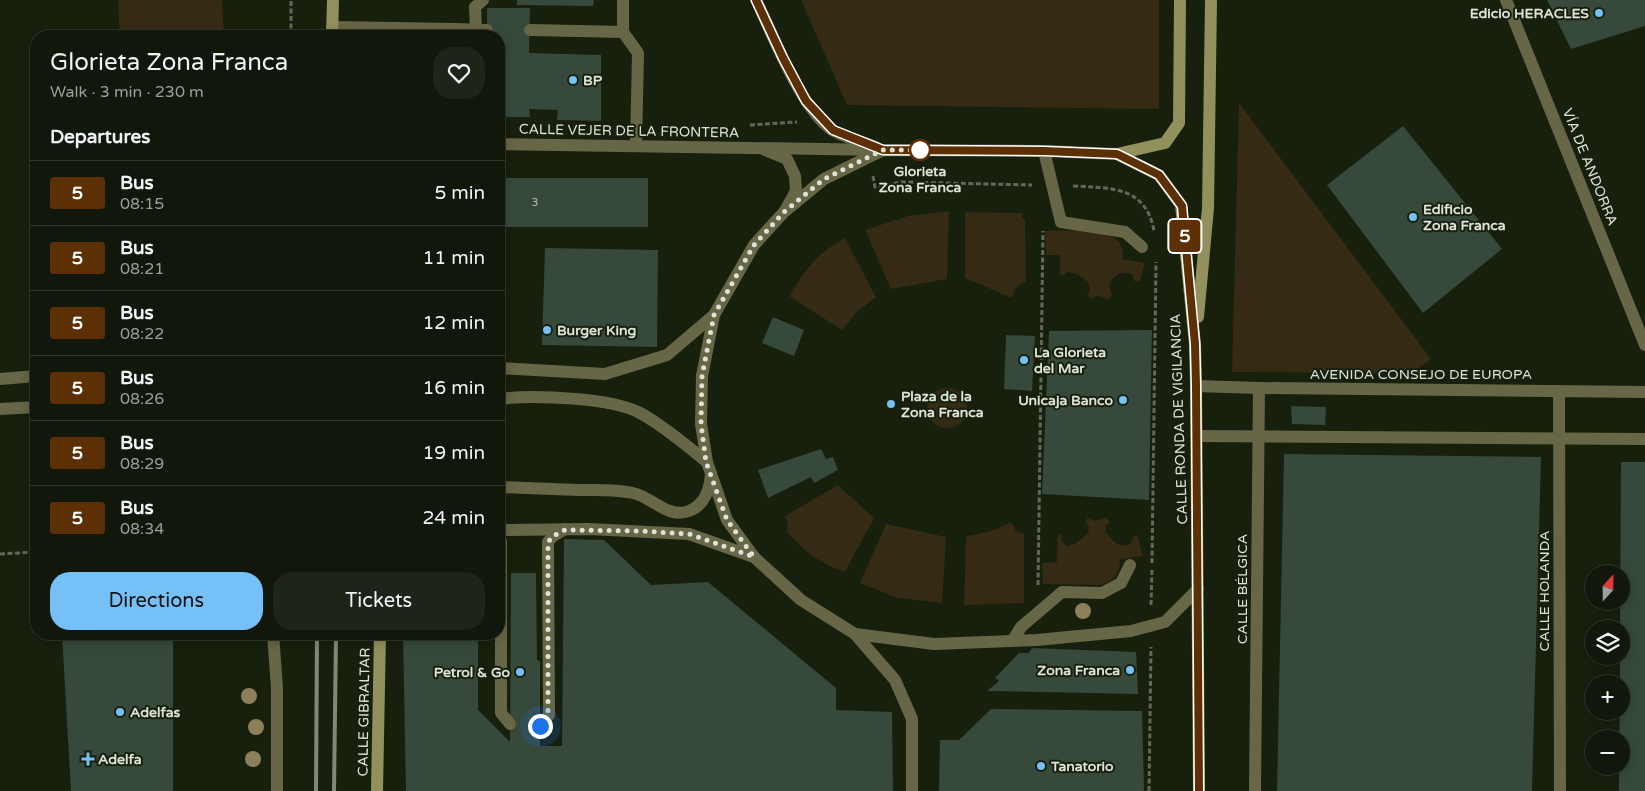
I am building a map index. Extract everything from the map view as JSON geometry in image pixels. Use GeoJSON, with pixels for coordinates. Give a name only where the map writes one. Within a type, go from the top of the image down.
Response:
{"type":"FeatureCollection","features":[{"type":"Feature","properties":{"kind":"main road"},"geometry":{"type":"LineString","coordinates":[[332,30],[333,0]]}},
{"type":"Feature","properties":{"kind":"main road"},"geometry":{"type":"LineString","coordinates":[[1117,154],[1165,142],[1179,123],[1180,0]]}},
{"type":"Feature","properties":{"kind":"main road"},"geometry":{"type":"LineString","coordinates":[[1195,344],[1208,208],[1211,0]]}},
{"type":"Feature","properties":{"kind":"main road","name":"CALLE RONDA DE VIGILANCIA"},"geometry":{"type":"LineString","coordinates":[[1117,154],[1159,175],[1182,206],[1195,344],[1199,791]]}},
{"type":"Feature","properties":{"kind":"main road","name":"CALLE GIBRALTAR"},"geometry":{"type":"LineString","coordinates":[[377,791],[380,640]]}},
{"type":"Feature","properties":{"kind":"street"},"geometry":{"type":"LineString","coordinates":[[475,30],[482,29],[475,7],[483,0]]}},
{"type":"Feature","properties":{"kind":"street"},"geometry":{"type":"LineString","coordinates":[[623,0],[623,32],[638,53],[636,146]]}},
{"type":"Feature","properties":{"kind":"street"},"geometry":{"type":"LineString","coordinates":[[756,0],[783,58],[806,101],[833,130],[883,150],[1044,151],[1117,154]]}},
{"type":"Feature","properties":{"kind":"street","name":"VÍA DE ANDORRA"},"geometry":{"type":"LineString","coordinates":[[1506,0],[1645,345]]}},
{"type":"Feature","properties":{"kind":"street"},"geometry":{"type":"LineString","coordinates":[[530,30],[623,32]]}},
{"type":"Feature","properties":{"kind":"street","name":"CALLE VEJER DE LA FRONTERA"},"geometry":{"type":"LineString","coordinates":[[505,144],[883,150]]}},
{"type":"Feature","properties":{"kind":"street","name":"CALLE VEJER DE LA FRONTERA"},"geometry":{"type":"LineString","coordinates":[[758,147],[787,159],[795,176],[796,191],[784,212]]}},
{"type":"Feature","properties":{"kind":"street"},"geometry":{"type":"LineString","coordinates":[[505,488],[612,490],[635,493],[665,510],[676,512],[688,512],[698,505],[706,496],[710,485],[701,424],[702,376],[714,315],[754,245],[784,212],[824,179],[883,150]]}},
{"type":"Feature","properties":{"kind":"street"},"geometry":{"type":"LineString","coordinates":[[1044,151],[1061,222],[1124,232],[1142,248]]}},
{"type":"Feature","properties":{"kind":"street"},"geometry":{"type":"LineString","coordinates":[[505,368],[605,374],[667,355],[714,315]]}},
{"type":"Feature","properties":{"kind":"street"},"geometry":{"type":"LineString","coordinates":[[0,379],[30,376]]}},
{"type":"Feature","properties":{"kind":"street","name":"AVENIDA CONSEJO DE EUROPA"},"geometry":{"type":"LineString","coordinates":[[1196,386],[1645,392]]}},
{"type":"Feature","properties":{"kind":"street","name":"CALLE BÉLGICA"},"geometry":{"type":"LineString","coordinates":[[1255,791],[1259,388]]}},
{"type":"Feature","properties":{"kind":"street","name":"CALLE HOLANDA"},"geometry":{"type":"LineString","coordinates":[[1559,391],[1560,791]]}},
{"type":"Feature","properties":{"kind":"street"},"geometry":{"type":"LineString","coordinates":[[505,398],[520,397],[605,402],[640,413],[709,468],[727,520],[754,557],[801,600],[855,634],[896,680],[912,719],[912,791]]}},
{"type":"Feature","properties":{"kind":"street"},"geometry":{"type":"LineString","coordinates":[[0,409],[30,407]]}},
{"type":"Feature","properties":{"kind":"street"},"geometry":{"type":"LineString","coordinates":[[1197,436],[1645,439]]}},
{"type":"Feature","properties":{"kind":"street"},"geometry":{"type":"LineString","coordinates":[[505,530],[640,531],[689,534],[754,557]]}},
{"type":"Feature","properties":{"kind":"street"},"geometry":{"type":"LineString","coordinates":[[540,726],[548,715],[543,616],[548,542],[553,536],[565,530]]}},
{"type":"Feature","properties":{"kind":"street"},"geometry":{"type":"LineString","coordinates":[[1013,640],[1021,627],[1062,592],[1102,593],[1121,583],[1130,564]]}},
{"type":"Feature","properties":{"kind":"street"},"geometry":{"type":"LineString","coordinates":[[855,634],[934,644],[1037,640],[1131,630],[1165,622],[1198,589]]}},
{"type":"Feature","properties":{"kind":"street"},"geometry":{"type":"LineString","coordinates":[[505,604],[505,635]]}},
{"type":"Feature","properties":{"kind":"street"},"geometry":{"type":"LineString","coordinates":[[273,640],[277,688],[277,791]]}},
{"type":"Feature","properties":{"kind":"street"},"geometry":{"type":"LineString","coordinates":[[505,640],[501,713],[510,724]]}},
{"type":"Feature","properties":{"kind":"path"},"geometry":{"type":"LineString","coordinates":[[291,0],[291,30]]}},
{"type":"Feature","properties":{"kind":"path"},"geometry":{"type":"LineString","coordinates":[[870,156],[875,187],[901,182],[1111,188],[1125,192],[1141,201],[1151,216],[1155,236]]}},
{"type":"Feature","properties":{"kind":"path"},"geometry":{"type":"LineString","coordinates":[[1037,613],[1043,225]]}},
{"type":"Feature","properties":{"kind":"path"},"geometry":{"type":"LineString","coordinates":[[1149,791],[1156,255]]}},
{"type":"Feature","properties":{"kind":"path"},"geometry":{"type":"LineString","coordinates":[[0,554],[30,552]]}},
{"type":"Feature","properties":{"kind":"shaded area"},"geometry":{"type":"Polygon","coordinates":[[[118,0],[222,0],[224,30],[120,30],[118,0]]]}},
{"type":"Feature","properties":{"kind":"shaded area"},"geometry":{"type":"Polygon","coordinates":[[[801,0],[1159,0],[1159,109],[847,105],[801,0]]]}},
{"type":"Feature","properties":{"kind":"shaded area"},"geometry":{"type":"Polygon","coordinates":[[[1239,103],[1431,359],[1412,373],[1232,372],[1239,103]]]}},
{"type":"Feature","properties":{"kind":"shaded area"},"geometry":{"type":"Polygon","coordinates":[[[949,211],[947,279],[891,289],[865,230],[908,216],[949,211]]]}},
{"type":"Feature","properties":{"kind":"shaded area"},"geometry":{"type":"Polygon","coordinates":[[[965,212],[1022,213],[1022,217],[1025,220],[1026,282],[1016,288],[1012,298],[965,278],[965,212]]]}},
{"type":"Feature","properties":{"kind":"shaded area"},"geometry":{"type":"Polygon","coordinates":[[[1074,230],[1096,232],[1114,238],[1121,246],[1123,259],[1145,263],[1140,281],[1134,281],[1132,274],[1121,273],[1110,282],[1109,286],[1112,295],[1109,299],[1096,296],[1091,299],[1087,295],[1090,291],[1088,282],[1077,274],[1068,272],[1060,275],[1060,255],[1046,255],[1045,231],[1074,230]]]}},
{"type":"Feature","properties":{"kind":"shaded area"},"geometry":{"type":"Polygon","coordinates":[[[845,238],[876,297],[857,312],[842,330],[789,296],[812,263],[826,250],[845,238]]]}},
{"type":"Feature","properties":{"kind":"shaded area"},"geometry":{"type":"Polygon","coordinates":[[[951,388],[958,391],[964,397],[967,408],[966,416],[958,425],[951,428],[943,428],[936,425],[928,416],[927,404],[930,397],[939,389],[951,388]]]}},
{"type":"Feature","properties":{"kind":"shaded area"},"geometry":{"type":"Polygon","coordinates":[[[838,485],[874,518],[845,572],[813,556],[801,546],[787,532],[788,524],[785,516],[838,485]]]}},
{"type":"Feature","properties":{"kind":"shaded area"},"geometry":{"type":"Polygon","coordinates":[[[1088,517],[1095,521],[1106,517],[1110,523],[1106,525],[1105,531],[1119,544],[1130,544],[1133,537],[1137,535],[1143,556],[1120,559],[1118,573],[1109,582],[1100,585],[1043,584],[1042,563],[1057,562],[1058,534],[1061,534],[1062,541],[1067,546],[1075,544],[1088,533],[1089,527],[1085,522],[1088,517]]]}},
{"type":"Feature","properties":{"kind":"shaded area"},"geometry":{"type":"Polygon","coordinates":[[[1011,522],[1016,531],[1024,534],[1024,603],[964,605],[966,536],[989,531],[1011,522]]]}},
{"type":"Feature","properties":{"kind":"shaded area"},"geometry":{"type":"Polygon","coordinates":[[[886,524],[946,537],[942,603],[898,598],[860,583],[886,524]]]}},
{"type":"Feature","properties":{"kind":"building"},"geometry":{"type":"Polygon","coordinates":[[[517,0],[594,0],[593,6],[517,5],[517,0]]]}},
{"type":"Feature","properties":{"kind":"building","name":"Edicio HERACLES"},"geometry":{"type":"Polygon","coordinates":[[[1547,0],[1645,0],[1645,26],[1571,49],[1547,0]]]}},
{"type":"Feature","properties":{"kind":"building"},"geometry":{"type":"Polygon","coordinates":[[[487,8],[530,8],[529,53],[601,55],[601,121],[557,120],[558,110],[529,109],[530,117],[505,117],[505,30],[487,30],[487,8]]]}},
{"type":"Feature","properties":{"kind":"building","name":"Edificio Zona Franca"},"geometry":{"type":"Polygon","coordinates":[[[1403,126],[1502,249],[1423,313],[1327,185],[1403,126]]]}},
{"type":"Feature","properties":{"kind":"building"},"geometry":{"type":"Polygon","coordinates":[[[505,178],[648,178],[648,227],[505,227],[505,178]]]}},
{"type":"Feature","properties":{"kind":"building"},"geometry":{"type":"Polygon","coordinates":[[[545,248],[658,250],[657,347],[542,345],[545,248]]]}},
{"type":"Feature","properties":{"kind":"building"},"geometry":{"type":"Polygon","coordinates":[[[773,317],[804,330],[794,356],[762,343],[773,317]]]}},
{"type":"Feature","properties":{"kind":"building"},"geometry":{"type":"Polygon","coordinates":[[[1152,330],[1149,500],[1042,494],[1049,331],[1152,330]]]}},
{"type":"Feature","properties":{"kind":"building"},"geometry":{"type":"Polygon","coordinates":[[[1006,335],[1035,336],[1032,391],[1004,389],[1006,335]]]}},
{"type":"Feature","properties":{"kind":"building"},"geometry":{"type":"Polygon","coordinates":[[[1291,406],[1326,407],[1325,425],[1292,424],[1291,406]]]}},
{"type":"Feature","properties":{"kind":"building"},"geometry":{"type":"Polygon","coordinates":[[[821,449],[826,459],[833,457],[838,470],[814,483],[811,477],[768,498],[758,470],[821,449]]]}},
{"type":"Feature","properties":{"kind":"building"},"geometry":{"type":"Polygon","coordinates":[[[1284,454],[1541,457],[1532,791],[1277,791],[1284,454]]]}},
{"type":"Feature","properties":{"kind":"building"},"geometry":{"type":"Polygon","coordinates":[[[1621,462],[1645,462],[1645,791],[1619,791],[1619,775],[1630,775],[1630,730],[1619,730],[1620,720],[1630,720],[1630,675],[1620,675],[1620,665],[1630,665],[1630,620],[1620,620],[1620,610],[1630,610],[1630,565],[1620,565],[1621,462]]]}},
{"type":"Feature","properties":{"kind":"building"},"geometry":{"type":"Polygon","coordinates":[[[564,539],[604,540],[651,585],[708,582],[836,688],[836,710],[892,712],[893,791],[406,791],[403,640],[478,640],[478,710],[510,742],[511,573],[536,573],[537,660],[540,661],[540,746],[562,746],[564,539]]]}},
{"type":"Feature","properties":{"kind":"building","name":"Adelfas"},"geometry":{"type":"Polygon","coordinates":[[[62,640],[173,640],[173,791],[71,791],[62,640]]]}},
{"type":"Feature","properties":{"kind":"building"},"geometry":{"type":"Polygon","coordinates":[[[1032,648],[1136,652],[1138,694],[987,691],[999,681],[995,678],[1019,653],[1029,653],[1032,648]]]}},
{"type":"Feature","properties":{"kind":"building","name":"Tanatorio"},"geometry":{"type":"Polygon","coordinates":[[[991,709],[1142,711],[1144,791],[939,791],[940,740],[959,740],[991,709]]]}},
{"type":"Feature","properties":{"kind":"railway"},"geometry":{"type":"LineString","coordinates":[[316,791],[317,640]]}},
{"type":"Feature","properties":{"kind":"railway"},"geometry":{"type":"LineString","coordinates":[[334,791],[336,640]]}},
{"type":"Feature","properties":{"kind":"bus line","name":"5"},"geometry":{"type":"LineString","coordinates":[[756,0],[783,58],[806,101],[833,130],[883,150],[1044,151],[1117,154],[1159,175],[1182,206],[1195,344],[1199,791]]}},
{"type":"Feature","properties":{"kind":"place","name":"Edicio HERACLES"},"geometry":{"type":"Point","coordinates":[1599,13]}},
{"type":"Feature","properties":{"kind":"place","name":"BP"},"geometry":{"type":"Point","coordinates":[573,80]}},
{"type":"Feature","properties":{"kind":"place","name":"Glorieta Zona Franca"},"geometry":{"type":"Point","coordinates":[920,150]}},
{"type":"Feature","properties":{"kind":"place","name":"Edificio Zona Franca"},"geometry":{"type":"Point","coordinates":[1413,217]}},
{"type":"Feature","properties":{"kind":"place","name":"Burger King"},"geometry":{"type":"Point","coordinates":[547,330]}},
{"type":"Feature","properties":{"kind":"place","name":"La Glorieta del Mar"},"geometry":{"type":"Point","coordinates":[1024,360]}},
{"type":"Feature","properties":{"kind":"place","name":"Unicaja Banco"},"geometry":{"type":"Point","coordinates":[1123,400]}},
{"type":"Feature","properties":{"kind":"place","name":"Plaza de la Zona Franca"},"geometry":{"type":"Point","coordinates":[891,404]}},
{"type":"Feature","properties":{"kind":"place","name":"Zona Franca"},"geometry":{"type":"Point","coordinates":[1130,670]}},
{"type":"Feature","properties":{"kind":"place","name":"Petrol & Go"},"geometry":{"type":"Point","coordinates":[520,672]}},
{"type":"Feature","properties":{"kind":"place","name":"Adelfas"},"geometry":{"type":"Point","coordinates":[120,712]}},
{"type":"Feature","properties":{"kind":"place","name":"Adelfa"},"geometry":{"type":"Point","coordinates":[88,759]}},
{"type":"Feature","properties":{"kind":"place","name":"Tanatorio"},"geometry":{"type":"Point","coordinates":[1041,766]}},
{"type":"Feature","properties":{"kind":"route"},"geometry":{"type":"LineString","coordinates":[[540,726],[548,715],[548,542],[553,536],[565,530],[689,534],[754,557],[727,520],[706,462],[701,424],[702,376],[714,315],[754,245],[784,212],[824,179],[883,150],[920,150]]}}]}
